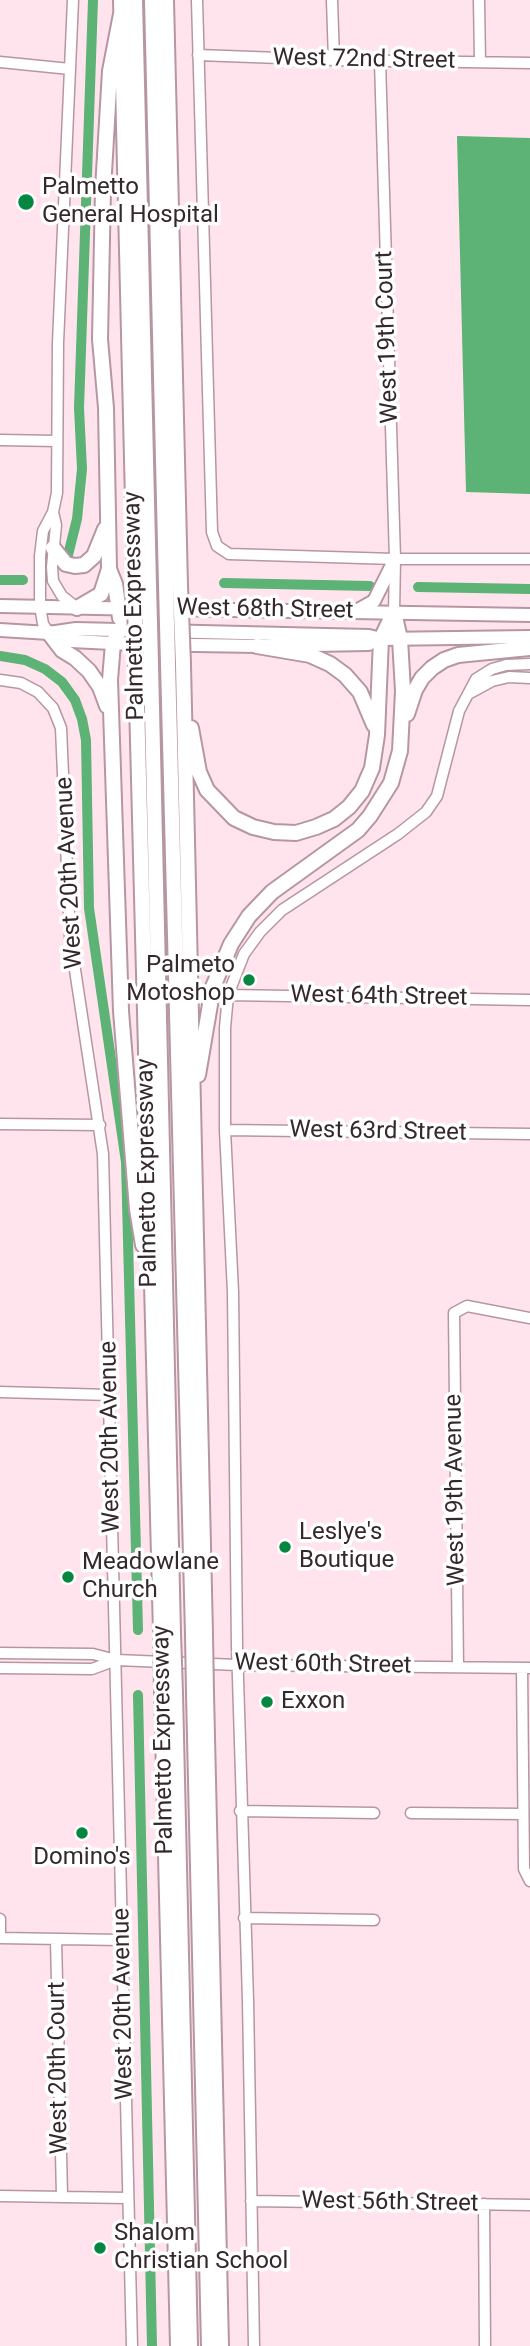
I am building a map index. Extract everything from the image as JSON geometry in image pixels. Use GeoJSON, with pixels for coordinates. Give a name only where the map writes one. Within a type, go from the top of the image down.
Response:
{"type":"FeatureCollection","features":[{"type":"Feature","properties":{"kind":"highway"},"geometry":{"type":"LineString","coordinates":[[135,0],[142,584]]}},
{"type":"Feature","properties":{"kind":"highway"},"geometry":{"type":"LineString","coordinates":[[152,0],[173,585]]}},
{"type":"Feature","properties":{"kind":"highway","name":"Palmetto Expressway"},"geometry":{"type":"LineString","coordinates":[[166,0],[173,585],[192,1111],[200,1693],[221,2346]]}},
{"type":"Feature","properties":{"kind":"highway"},"geometry":{"type":"LineString","coordinates":[[78,607],[101,594],[109,569],[106,408],[100,339],[101,252],[110,71],[121,7]]}},
{"type":"Feature","properties":{"kind":"highway","name":"Palmetto Expressway"},"geometry":{"type":"LineString","coordinates":[[121,7],[144,663],[151,1295],[169,1692],[178,2346]]}},
{"type":"Feature","properties":{"kind":"highway"},"geometry":{"type":"LineString","coordinates":[[53,548],[66,564],[87,564],[94,556],[108,521]]}},
{"type":"Feature","properties":{"kind":"highway"},"geometry":{"type":"LineString","coordinates":[[109,569],[115,584],[122,633],[111,718],[121,1011],[137,1209],[151,1295]]}},
{"type":"Feature","properties":{"kind":"highway"},"geometry":{"type":"LineString","coordinates":[[122,633],[162,609]]}},
{"type":"Feature","properties":{"kind":"highway"},"geometry":{"type":"LineString","coordinates":[[176,664],[199,772],[207,790],[234,818],[253,827],[296,833],[316,827],[349,807],[362,790],[372,768],[377,735],[381,639],[394,612]]}},
{"type":"Feature","properties":{"kind":"highway"},"geometry":{"type":"LineString","coordinates":[[192,1111],[213,987],[230,944],[249,916],[271,891],[338,846],[370,816],[394,776],[400,751],[403,691],[400,639],[394,612]]}},
{"type":"Feature","properties":{"kind":"highway"},"geometry":{"type":"LineString","coordinates":[[49,633],[62,650],[89,671],[100,687],[111,718]]}},
{"type":"Feature","properties":{"kind":"highway"},"geometry":{"type":"LineString","coordinates":[[257,646],[310,655],[338,670],[360,692],[377,735]]}},
{"type":"Feature","properties":{"kind":"highway"},"geometry":{"type":"LineString","coordinates":[[402,732],[415,690],[432,668],[458,655],[530,648]]}},
{"type":"Feature","properties":{"kind":"highway"},"geometry":{"type":"LineString","coordinates":[[144,663],[167,1633]]}},
{"type":"Feature","properties":{"kind":"highway"},"geometry":{"type":"LineString","coordinates":[[176,664],[199,1634]]}},
{"type":"Feature","properties":{"kind":"highway"},"geometry":{"type":"LineString","coordinates":[[169,1692],[190,2346]]}},
{"type":"Feature","properties":{"kind":"highway"},"geometry":{"type":"LineString","coordinates":[[200,1693],[209,2346]]}},
{"type":"Feature","properties":{"kind":"highway"},"geometry":{"type":"LineString","coordinates":[[219,2278],[229,2346]]}},
{"type":"Feature","properties":{"kind":"main road"},"geometry":{"type":"LineString","coordinates":[[353,611],[374,601],[395,559]]}},
{"type":"Feature","properties":{"kind":"main road","name":"West 68th Street"},"geometry":{"type":"LineString","coordinates":[[0,606],[530,615]]}},
{"type":"Feature","properties":{"kind":"main road","name":"West 68th Street"},"geometry":{"type":"LineString","coordinates":[[0,630],[49,633],[71,641],[122,633],[369,636],[381,639],[530,637]]}},
{"type":"Feature","properties":{"kind":"main road","name":"West 68th Street"},"geometry":{"type":"LineString","coordinates":[[122,633],[257,646],[369,644],[381,639]]}},
{"type":"Feature","properties":{"kind":"street"},"geometry":{"type":"LineString","coordinates":[[49,633],[43,624],[40,606],[42,537],[53,512],[57,484],[58,343],[73,0]]}},
{"type":"Feature","properties":{"kind":"street"},"geometry":{"type":"LineString","coordinates":[[197,0],[212,533],[217,546],[229,554],[395,559],[530,559]]}},
{"type":"Feature","properties":{"kind":"street"},"geometry":{"type":"LineString","coordinates":[[332,0],[334,60]]}},
{"type":"Feature","properties":{"kind":"street"},"geometry":{"type":"LineString","coordinates":[[480,0],[480,62]]}},
{"type":"Feature","properties":{"kind":"street","name":"West 72nd Street"},"geometry":{"type":"LineString","coordinates":[[198,55],[530,63]]}},
{"type":"Feature","properties":{"kind":"street","name":"West 19th Court"},"geometry":{"type":"LineString","coordinates":[[380,61],[395,559],[394,612]]}},
{"type":"Feature","properties":{"kind":"street"},"geometry":{"type":"LineString","coordinates":[[0,62],[71,69]]}},
{"type":"Feature","properties":{"kind":"street"},"geometry":{"type":"LineString","coordinates":[[0,440],[57,441]]}},
{"type":"Feature","properties":{"kind":"street"},"geometry":{"type":"LineString","coordinates":[[53,512],[57,525],[52,577],[62,596],[78,607]]}},
{"type":"Feature","properties":{"kind":"street"},"geometry":{"type":"LineString","coordinates":[[254,2346],[248,2000],[237,1665],[233,1292],[225,1130],[225,1028],[228,995],[244,954],[260,932],[282,910],[398,834],[426,812],[437,796],[459,711],[477,679],[492,669],[506,665],[530,664]]}},
{"type":"Feature","properties":{"kind":"street"},"geometry":{"type":"LineString","coordinates":[[468,694],[492,681],[509,677],[530,678]]}},
{"type":"Feature","properties":{"kind":"street","name":"West 20th Avenue"},"geometry":{"type":"LineString","coordinates":[[0,680],[25,685],[38,692],[58,718],[62,733],[69,925],[100,1125],[110,1395],[132,2346]]}},
{"type":"Feature","properties":{"kind":"street","name":"West 64th Street"},"geometry":{"type":"LineString","coordinates":[[228,995],[530,1000]]}},
{"type":"Feature","properties":{"kind":"street"},"geometry":{"type":"LineString","coordinates":[[0,1124],[100,1125]]}},
{"type":"Feature","properties":{"kind":"street","name":"West 63rd Street"},"geometry":{"type":"LineString","coordinates":[[225,1130],[530,1134]]}},
{"type":"Feature","properties":{"kind":"street","name":"West 19th Avenue"},"geometry":{"type":"LineString","coordinates":[[458,1667],[454,1312],[467,1306],[530,1318]]}},
{"type":"Feature","properties":{"kind":"street"},"geometry":{"type":"LineString","coordinates":[[0,1392],[110,1395]]}},
{"type":"Feature","properties":{"kind":"street","name":"West 60th Street"},"geometry":{"type":"LineString","coordinates":[[0,1653],[93,1654],[116,1660],[237,1665],[526,1668]]}},
{"type":"Feature","properties":{"kind":"street","name":"West 60th Street"},"geometry":{"type":"LineString","coordinates":[[0,1668],[92,1669],[116,1660]]}},
{"type":"Feature","properties":{"kind":"street"},"geometry":{"type":"LineString","coordinates":[[526,1668],[524,1868],[530,1881]]}},
{"type":"Feature","properties":{"kind":"street"},"geometry":{"type":"LineString","coordinates":[[240,1811],[374,1813]]}},
{"type":"Feature","properties":{"kind":"street"},"geometry":{"type":"LineString","coordinates":[[411,1813],[523,1814]]}},
{"type":"Feature","properties":{"kind":"street"},"geometry":{"type":"LineString","coordinates":[[244,1918],[374,1920]]}},
{"type":"Feature","properties":{"kind":"street"},"geometry":{"type":"LineString","coordinates":[[0,1919],[0,1938],[122,1940]]}},
{"type":"Feature","properties":{"kind":"street","name":"West 20th Court"},"geometry":{"type":"LineString","coordinates":[[56,1939],[62,2196]]}},
{"type":"Feature","properties":{"kind":"street"},"geometry":{"type":"LineString","coordinates":[[0,2196],[128,2198]]}},
{"type":"Feature","properties":{"kind":"street","name":"West 56th Street"},"geometry":{"type":"LineString","coordinates":[[251,2201],[530,2205]]}},
{"type":"Feature","properties":{"kind":"street"},"geometry":{"type":"LineString","coordinates":[[484,2204],[485,2346]]}},
{"type":"Feature","properties":{"kind":"shaded area"},"geometry":{"type":"Polygon","coordinates":[[[457,136],[530,138],[530,494],[466,492],[457,136]]]}},
{"type":"Feature","properties":{"kind":"waterway"},"geometry":{"type":"LineString","coordinates":[[68,555],[77,519],[82,469],[79,408],[93,0]]}},
{"type":"Feature","properties":{"kind":"waterway"},"geometry":{"type":"LineString","coordinates":[[0,580],[23,580]]}},
{"type":"Feature","properties":{"kind":"waterway"},"geometry":{"type":"LineString","coordinates":[[224,583],[370,586]]}},
{"type":"Feature","properties":{"kind":"waterway"},"geometry":{"type":"LineString","coordinates":[[418,587],[530,589]]}},
{"type":"Feature","properties":{"kind":"waterway"},"geometry":{"type":"LineString","coordinates":[[0,656],[25,660],[45,669],[62,682],[75,700],[86,740],[89,908],[126,1162],[138,1630]]}},
{"type":"Feature","properties":{"kind":"waterway"},"geometry":{"type":"LineString","coordinates":[[138,1695],[152,2346]]}},
{"type":"Feature","properties":{"kind":"place","name":"Palmetto General Hospital"},"geometry":{"type":"Point","coordinates":[26,202]}},
{"type":"Feature","properties":{"kind":"place","name":"Palmeto Motoshop"},"geometry":{"type":"Point","coordinates":[249,980]}},
{"type":"Feature","properties":{"kind":"place","name":"Leslye's Boutique"},"geometry":{"type":"Point","coordinates":[285,1547]}},
{"type":"Feature","properties":{"kind":"place","name":"Meadowlane Church"},"geometry":{"type":"Point","coordinates":[68,1577]}},
{"type":"Feature","properties":{"kind":"place","name":"Exxon"},"geometry":{"type":"Point","coordinates":[267,1702]}},
{"type":"Feature","properties":{"kind":"place","name":"Domino's"},"geometry":{"type":"Point","coordinates":[82,1833]}},
{"type":"Feature","properties":{"kind":"place","name":"Shalom Christian School"},"geometry":{"type":"Point","coordinates":[100,2248]}}]}
